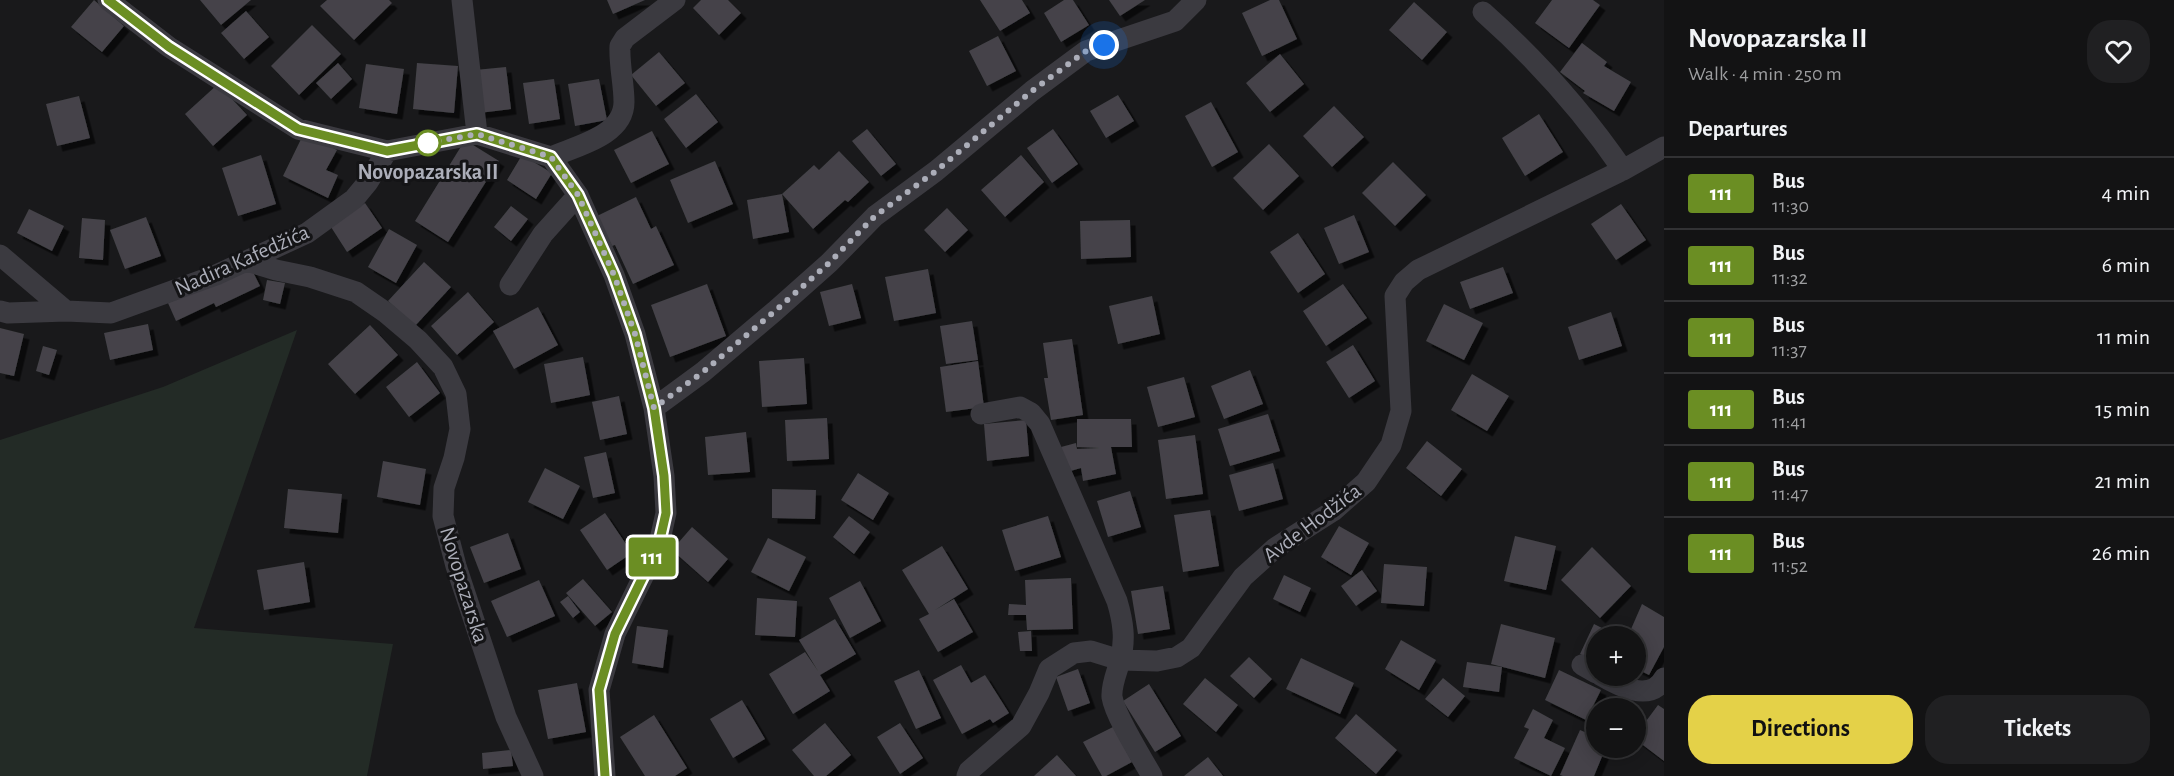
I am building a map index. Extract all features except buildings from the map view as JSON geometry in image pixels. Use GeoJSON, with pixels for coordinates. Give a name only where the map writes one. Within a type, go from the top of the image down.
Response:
{"type":"FeatureCollection","features":[{"type":"Feature","properties":{"kind":"street"},"geometry":{"type":"LineString","coordinates":[[108,0],[169,47],[298,129],[387,151],[477,134],[551,157],[578,195],[614,275],[635,334],[654,408],[664,476],[666,513],[659,544],[615,634],[599,690],[605,776]]}},
{"type":"Feature","properties":{"kind":"street"},"geometry":{"type":"LineString","coordinates":[[462,0],[477,134]]}},
{"type":"Feature","properties":{"kind":"street"},"geometry":{"type":"LineString","coordinates":[[551,157],[606,134],[618,120],[625,104],[620,46],[625,38],[675,0]]}},
{"type":"Feature","properties":{"kind":"street"},"geometry":{"type":"LineString","coordinates":[[654,408],[703,372],[775,311],[829,263],[875,216],[936,171],[1032,91],[1086,51],[1174,21],[1197,0]]}},
{"type":"Feature","properties":{"kind":"street"},"geometry":{"type":"LineString","coordinates":[[1483,12],[1568,95],[1596,129],[1623,170]]}},
{"type":"Feature","properties":{"kind":"street","name":"Avde Hodžića"},"geometry":{"type":"LineString","coordinates":[[967,776],[969,771],[1021,726],[1049,669],[1074,653],[1090,651],[1120,660],[1156,661],[1177,657],[1191,648],[1244,576],[1275,548],[1333,512],[1366,482],[1391,445],[1401,411],[1395,296],[1404,282],[1418,270],[1623,170],[1664,147]]}},
{"type":"Feature","properties":{"kind":"street","name":"Nadira Kafedžića"},"geometry":{"type":"LineString","coordinates":[[0,311],[8,313],[66,311],[111,313],[206,279],[307,233],[336,213],[354,199],[368,182],[387,151]]}},
{"type":"Feature","properties":{"kind":"street"},"geometry":{"type":"LineString","coordinates":[[510,285],[543,234],[578,195]]}},
{"type":"Feature","properties":{"kind":"street"},"geometry":{"type":"LineString","coordinates":[[0,255],[66,311]]}},
{"type":"Feature","properties":{"kind":"street","name":"Novopazarska"},"geometry":{"type":"LineString","coordinates":[[247,261],[310,277],[356,292],[385,312],[418,340],[443,367],[456,394],[460,429],[444,488],[443,516],[456,566],[506,717],[533,776]]}},
{"type":"Feature","properties":{"kind":"street"},"geometry":{"type":"LineString","coordinates":[[981,414],[1020,407],[1031,413],[1040,424],[1117,601],[1124,637],[1112,696],[1152,776]]}},
{"type":"Feature","properties":{"kind":"street"},"geometry":{"type":"LineString","coordinates":[[1620,686],[1645,691],[1661,684],[1664,678]]}},
{"type":"Feature","properties":{"kind":"shaded area"},"geometry":{"type":"Polygon","coordinates":[[[297,330],[194,628],[393,644],[367,776],[0,776],[0,440],[163,387],[297,330]]]}},
{"type":"Feature","properties":{"kind":"bus line","name":"111"},"geometry":{"type":"LineString","coordinates":[[108,0],[169,47],[298,129],[387,151],[477,134],[551,157],[578,195],[614,275],[635,334],[654,408],[664,476],[666,513],[659,544],[615,634],[599,690],[605,776]]}},
{"type":"Feature","properties":{"kind":"place","name":"Novopazarska II"},"geometry":{"type":"Point","coordinates":[428,143]}},
{"type":"Feature","properties":{"kind":"route"},"geometry":{"type":"LineString","coordinates":[[428,143],[477,134],[551,157],[578,195],[614,275],[635,334],[654,408],[703,372],[775,311],[829,263],[875,216],[936,171],[1032,91],[1086,51],[1104,45]]}}]}
